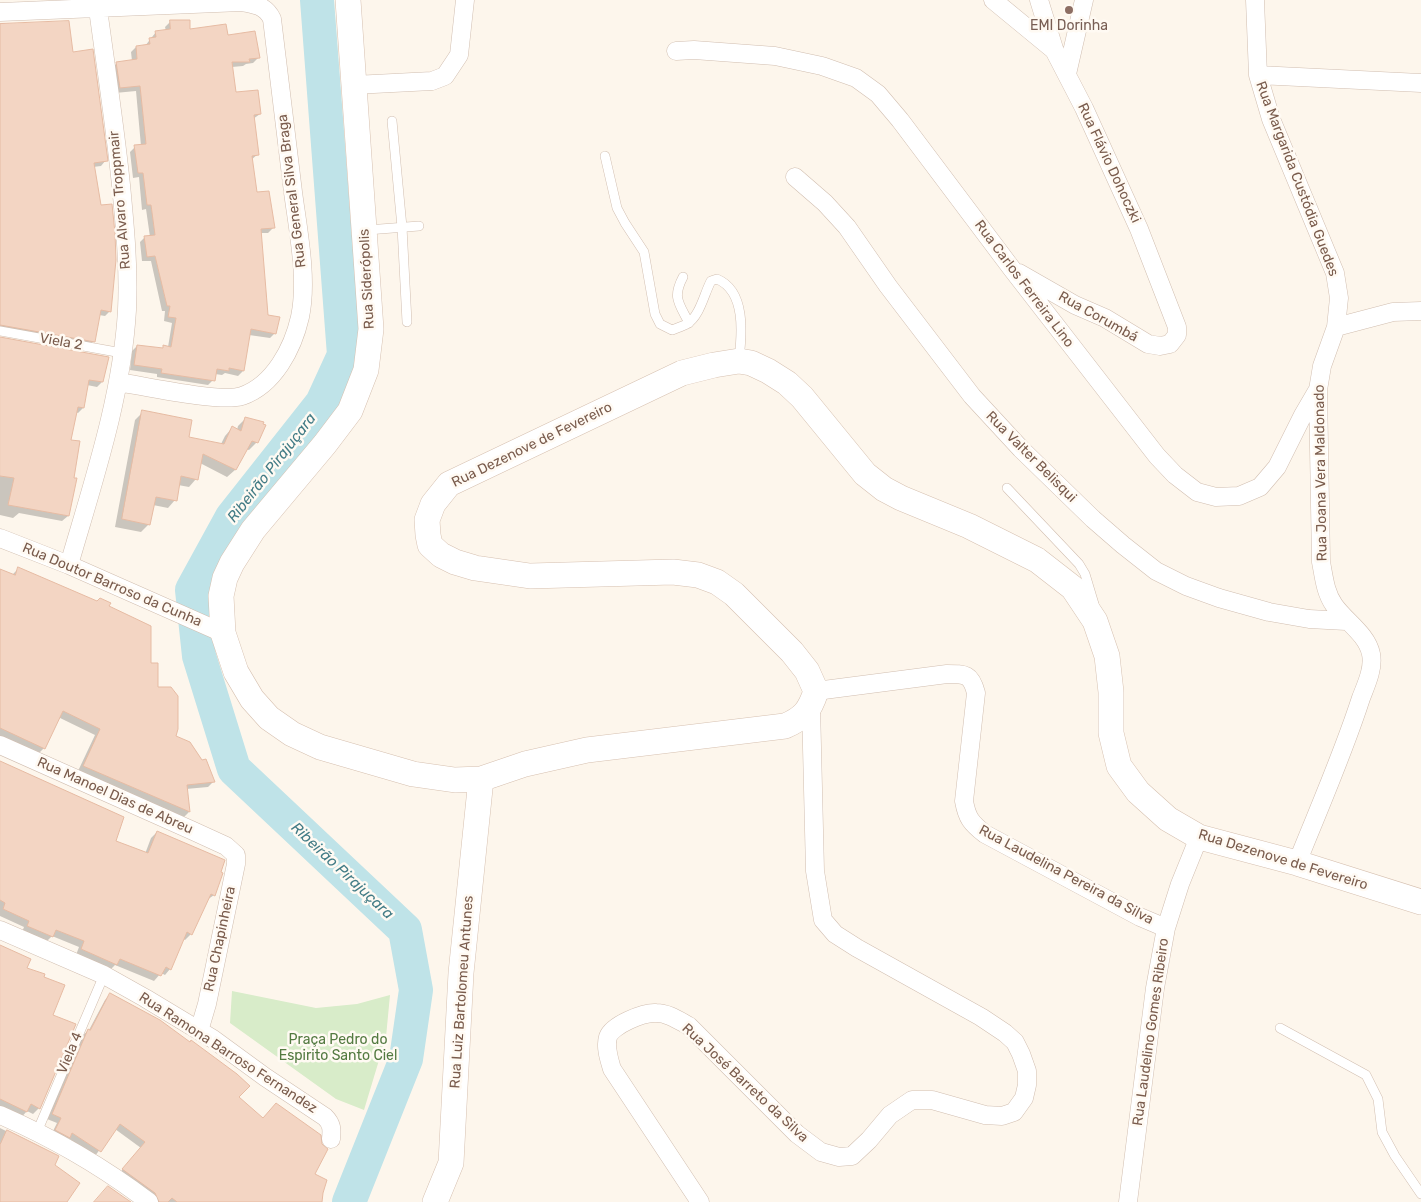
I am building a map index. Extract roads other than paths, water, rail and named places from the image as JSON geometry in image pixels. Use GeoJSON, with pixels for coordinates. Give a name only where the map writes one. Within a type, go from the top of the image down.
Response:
{"type":"FeatureCollection","features":[{"type":"Feature","properties":{"kind":"street","name":"Rua Siderópolis"},"geometry":{"type":"LineString","coordinates":[[223,633],[221,596],[225,578],[232,563],[253,530],[350,411],[366,370],[371,329],[348,0]]}},
{"type":"Feature","properties":{"kind":"street"},"geometry":{"type":"LineString","coordinates":[[354,85],[432,81],[444,76],[459,55],[465,0]]}},
{"type":"Feature","properties":{"kind":"street"},"geometry":{"type":"LineString","coordinates":[[993,0],[1055,52]]}},
{"type":"Feature","properties":{"kind":"street","name":"Rua Flávio Dohoczki"},"geometry":{"type":"LineString","coordinates":[[1039,0],[1055,52],[1139,228],[1177,327]]}},
{"type":"Feature","properties":{"kind":"street"},"geometry":{"type":"LineString","coordinates":[[1067,74],[1084,0]]}},
{"type":"Feature","properties":{"kind":"street","name":"Rua Margarida Custódia Guedes"},"geometry":{"type":"LineString","coordinates":[[1255,0],[1258,75],[1271,119],[1335,273],[1339,298],[1336,327]]}},
{"type":"Feature","properties":{"kind":"street","name":"Rua General Silva Braga"},"geometry":{"type":"LineString","coordinates":[[98,9],[241,2],[258,5],[265,9],[272,19],[302,260],[300,316],[290,348],[270,378],[256,389],[242,396],[232,398],[204,396],[118,382]]}},
{"type":"Feature","properties":{"kind":"street"},"geometry":{"type":"LineString","coordinates":[[0,12],[98,9]]}},
{"type":"Feature","properties":{"kind":"street","name":"Rua Alvaro Troppmair"},"geometry":{"type":"LineString","coordinates":[[69,565],[96,473],[118,382],[127,311],[128,252],[98,9]]}},
{"type":"Feature","properties":{"kind":"street","name":"Rua Carlos Ferreira Lino"},"geometry":{"type":"LineString","coordinates":[[676,51],[694,50],[775,56],[822,66],[856,78],[878,94],[900,120],[1156,456],[1197,492],[1216,497],[1239,496],[1260,488],[1277,467],[1318,390]]}},
{"type":"Feature","properties":{"kind":"street"},"geometry":{"type":"LineString","coordinates":[[1258,75],[1421,83]]}},
{"type":"Feature","properties":{"kind":"street","name":"Rua Valter Belisqui"},"geometry":{"type":"LineString","coordinates":[[796,177],[825,203],[847,227],[888,286],[972,396],[1021,449],[1093,519],[1123,545],[1156,570],[1186,586],[1219,598],[1269,612],[1309,619],[1346,621]]}},
{"type":"Feature","properties":{"kind":"street","name":"Rua Corumbá"},"geometry":{"type":"LineString","coordinates":[[1012,269],[1075,305],[1105,318],[1148,344],[1160,346],[1170,344],[1177,335],[1177,327]]}},
{"type":"Feature","properties":{"kind":"street"},"geometry":{"type":"LineString","coordinates":[[1336,327],[1393,312],[1421,311]]}},
{"type":"Feature","properties":{"kind":"street","name":"Rua Joana Vera Maldonado"},"geometry":{"type":"LineString","coordinates":[[1297,863],[1352,728],[1371,660],[1371,652],[1367,644],[1346,621],[1330,598],[1321,562],[1318,390],[1322,366],[1336,327]]}},
{"type":"Feature","properties":{"kind":"street","name":"Rua Dezenove de Fevereiro"},"geometry":{"type":"LineString","coordinates":[[814,698],[807,671],[792,652],[740,600],[717,582],[698,575],[673,572],[530,576],[475,568],[455,562],[441,555],[430,545],[427,520],[433,504],[449,484],[682,373],[739,361],[752,363],[787,383],[802,398],[865,474],[884,489],[969,526],[1037,560],[1073,588],[1095,621],[1106,656],[1111,692],[1111,734],[1119,766],[1138,792],[1168,819],[1199,838],[1297,863],[1421,902]]}},
{"type":"Feature","properties":{"kind":"street","name":"Rua Doutor Barroso da Cunha"},"geometry":{"type":"LineString","coordinates":[[0,538],[69,565],[223,633]]}},
{"type":"Feature","properties":{"kind":"street"},"geometry":{"type":"LineString","coordinates":[[223,633],[236,672],[252,699],[269,718],[292,734],[320,747],[413,774],[455,780],[481,779],[525,764],[587,750],[785,726],[795,722],[814,698]]}},
{"type":"Feature","properties":{"kind":"street","name":"Rua Laudelina Pereira da Silva"},"geometry":{"type":"LineString","coordinates":[[814,698],[947,674],[962,674],[968,677],[976,693],[964,800],[966,812],[971,822],[985,834],[1140,917],[1166,928]]}},
{"type":"Feature","properties":{"kind":"street","name":"Rua José Barreto da Silva"},"geometry":{"type":"LineString","coordinates":[[700,1202],[612,1068],[608,1055],[608,1037],[615,1028],[632,1019],[655,1012],[671,1016],[688,1026],[797,1134],[821,1152],[839,1157],[852,1156],[869,1140],[890,1115],[912,1100],[932,1100],[985,1115],[1002,1116],[1014,1112],[1024,1098],[1027,1085],[1027,1071],[1022,1054],[1015,1042],[1005,1033],[981,1017],[856,948],[834,934],[823,920],[815,871],[814,698]]}},
{"type":"Feature","properties":{"kind":"street","name":"Rua Manoel Dias de Abreu"},"geometry":{"type":"LineString","coordinates":[[0,745],[230,849]]}},
{"type":"Feature","properties":{"kind":"street","name":"Rua Luiz Bartolomeu Antunes"},"geometry":{"type":"LineString","coordinates":[[435,1202],[451,1163],[461,973],[481,779]]}},
{"type":"Feature","properties":{"kind":"street","name":"Rua Laudelino Gomes Ribeiro"},"geometry":{"type":"LineString","coordinates":[[1128,1202],[1155,988],[1166,928],[1180,884],[1199,838]]}},
{"type":"Feature","properties":{"kind":"street","name":"Rua Chapinheira"},"geometry":{"type":"LineString","coordinates":[[199,1031],[207,1004],[236,864],[236,855],[230,849]]}},
{"type":"Feature","properties":{"kind":"street","name":"Rua Ramona Barroso Fernandez"},"geometry":{"type":"LineString","coordinates":[[0,930],[104,975],[199,1031],[325,1117],[331,1123],[331,1139]]}},
{"type":"Feature","properties":{"kind":"street"},"geometry":{"type":"LineString","coordinates":[[0,1115],[37,1132],[88,1161],[149,1202]]}},
{"type":"Feature","properties":{"kind":"lane"},"geometry":{"type":"LineString","coordinates":[[392,121],[402,227],[407,322]]}},
{"type":"Feature","properties":{"kind":"lane"},"geometry":{"type":"LineString","coordinates":[[605,156],[617,208],[644,252],[655,314],[660,324],[672,330],[689,323],[698,310],[711,281],[717,279],[726,283],[732,291],[741,315],[739,361]]}},
{"type":"Feature","properties":{"kind":"lane"},"geometry":{"type":"LineString","coordinates":[[364,230],[419,226]]}},
{"type":"Feature","properties":{"kind":"lane"},"geometry":{"type":"LineString","coordinates":[[683,277],[676,289],[677,299],[689,323]]}},
{"type":"Feature","properties":{"kind":"lane","name":"Viela 2"},"geometry":{"type":"LineString","coordinates":[[0,331],[122,353]]}},
{"type":"Feature","properties":{"kind":"lane"},"geometry":{"type":"LineString","coordinates":[[1007,488],[1078,564],[1085,574],[1094,599],[1095,621]]}},
{"type":"Feature","properties":{"kind":"lane","name":"Viela 4"},"geometry":{"type":"LineString","coordinates":[[37,1132],[104,975]]}},
{"type":"Feature","properties":{"kind":"lane"},"geometry":{"type":"LineString","coordinates":[[1280,1028],[1366,1075],[1378,1099],[1382,1132],[1394,1156],[1421,1194]]}},
{"type":"Feature","properties":{"kind":"waterway","name":"Ribeirão Pirajuçara"},"geometry":{"type":"LineString","coordinates":[[317,0],[344,355],[322,403],[232,517],[192,590],[199,656],[234,769],[405,930],[416,990],[406,1059],[349,1202]]}},
{"type":"Feature","properties":{"kind":"place","name":"EMI Dorinha"},"geometry":{"type":"Point","coordinates":[1069,10]}},
{"type":"Feature","properties":{"kind":"park label","name":"Praça Pedro do Espirito Santo Ciel"},"geometry":{"type":"Point","coordinates":[338,1048]}}]}
